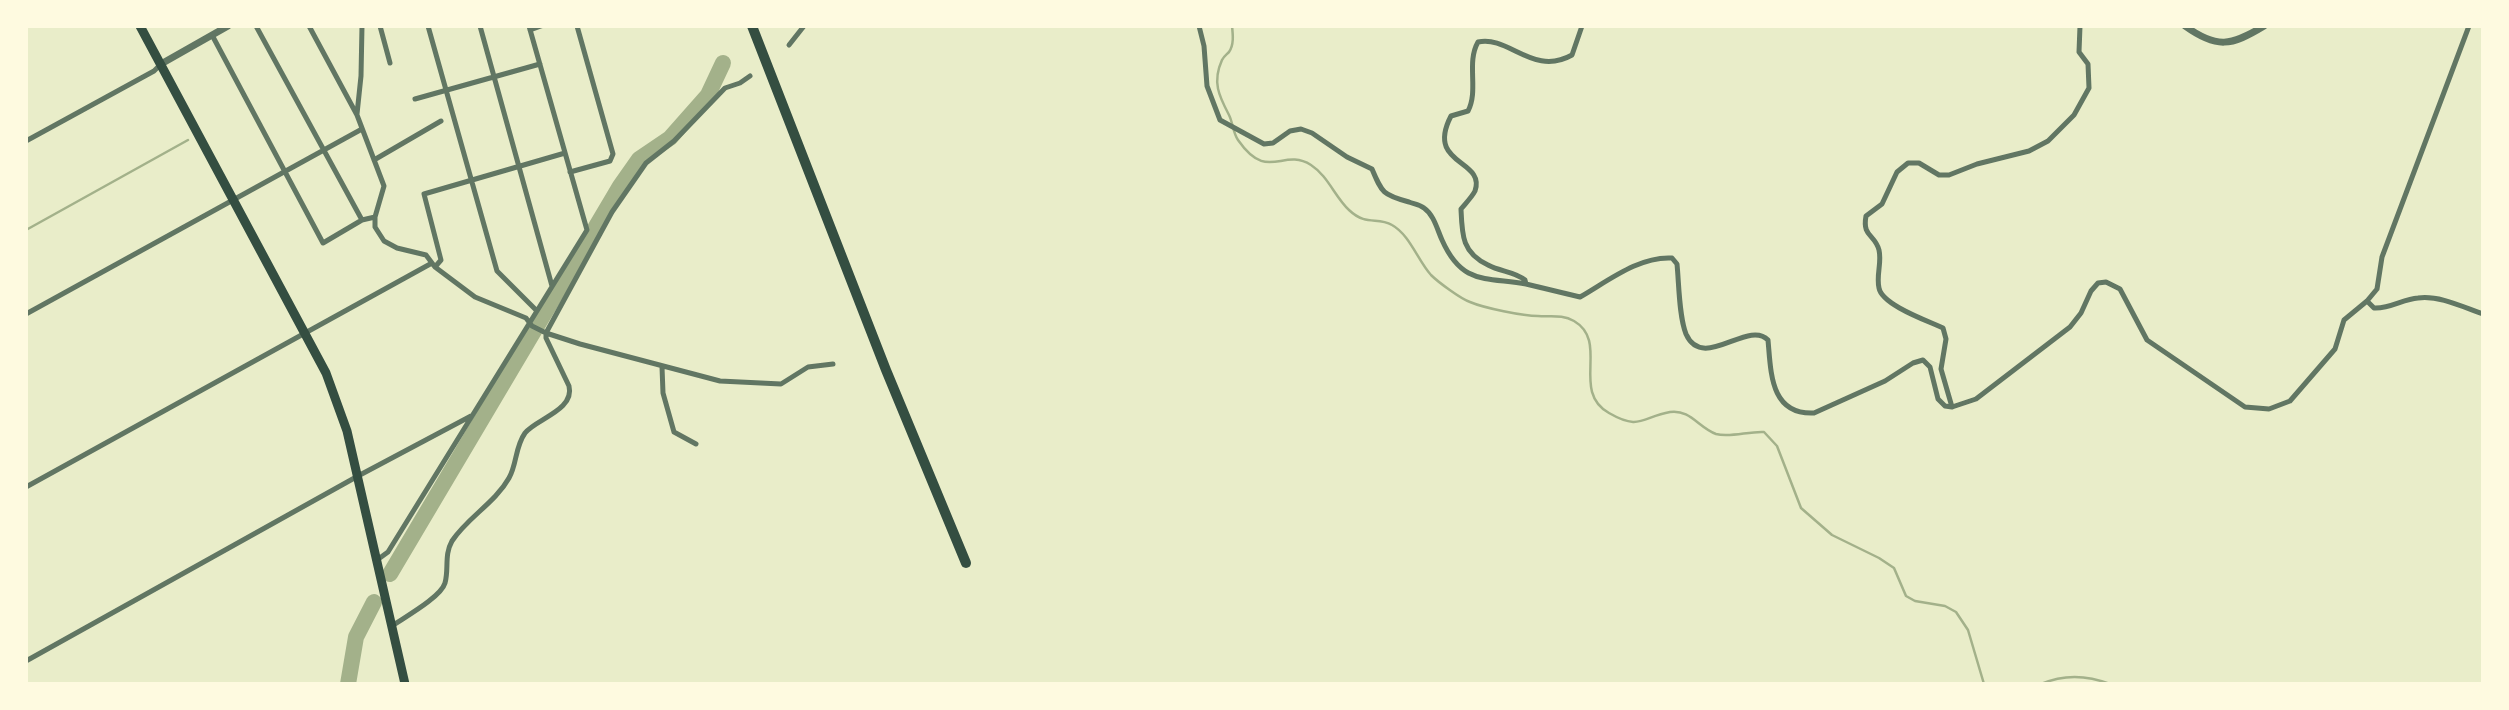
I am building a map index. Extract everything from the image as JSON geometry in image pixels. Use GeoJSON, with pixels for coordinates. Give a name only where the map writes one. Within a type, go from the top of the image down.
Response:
{"type":"FeatureCollection","features":[{"type":"Feature","properties":{"kind":"highway"},"geometry":{"type":"LineString","coordinates":[[139,26],[306,333],[339,403],[405,684]]}},
{"type":"Feature","properties":{"kind":"highway"},"geometry":{"type":"LineString","coordinates":[[752,26],[859,303],[966,563]]}},
{"type":"Feature","properties":{"kind":"street"},"geometry":{"type":"LineString","coordinates":[[26,141],[154,71],[161,64],[228,26]]}},
{"type":"Feature","properties":{"kind":"street"},"geometry":{"type":"LineString","coordinates":[[256,26],[362,220]]}},
{"type":"Feature","properties":{"kind":"street"},"geometry":{"type":"LineString","coordinates":[[309,26],[357,115],[384,186],[374,217],[375,227],[384,241],[397,248],[426,255],[433,265],[475,297],[526,318],[544,332],[662,367],[720,381],[781,384],[808,367],[833,364]]}},
{"type":"Feature","properties":{"kind":"street"},"geometry":{"type":"LineString","coordinates":[[357,115],[362,26]]}},
{"type":"Feature","properties":{"kind":"street"},"geometry":{"type":"LineString","coordinates":[[380,26],[390,63]]}},
{"type":"Feature","properties":{"kind":"street"},"geometry":{"type":"LineString","coordinates":[[428,26],[497,271],[537,311]]}},
{"type":"Feature","properties":{"kind":"street"},"geometry":{"type":"LineString","coordinates":[[480,26],[552,286]]}},
{"type":"Feature","properties":{"kind":"street"},"geometry":{"type":"LineString","coordinates":[[377,560],[388,552],[587,230],[529,28],[541,26]]}},
{"type":"Feature","properties":{"kind":"street"},"geometry":{"type":"LineString","coordinates":[[570,172],[611,161],[613,154],[577,26]]}},
{"type":"Feature","properties":{"kind":"street"},"geometry":{"type":"LineString","coordinates":[[789,45],[804,26]]}},
{"type":"Feature","properties":{"kind":"street"},"geometry":{"type":"LineString","coordinates":[[1199,26],[1208,86],[1220,120],[1227,126],[1264,144],[1273,143],[1290,131],[1301,129],[1312,133],[1347,157],[1372,169],[1380,189],[1388,197],[1421,205],[1431,214],[1450,259],[1465,272],[1492,282],[1501,280],[1526,284],[1580,297],[1643,261],[1656,257],[1672,258],[1677,264],[1685,331],[1692,343],[1703,348],[1720,346],[1755,333],[1763,334],[1768,340],[1773,385],[1777,396],[1789,407],[1803,414],[1814,413],[1885,381],[1913,363],[1923,360],[1930,367],[1938,399],[1945,406],[1952,407],[1976,398],[2070,327],[2081,313],[2091,291],[2098,283],[2105,282],[2120,289],[2147,340],[2245,407],[2269,409],[2290,401],[2335,349],[2344,320],[2377,289],[2382,257],[2469,26]]}},
{"type":"Feature","properties":{"kind":"street"},"geometry":{"type":"LineString","coordinates":[[1526,284],[1517,274],[1488,265],[1467,248],[1462,234],[1461,209],[1474,192],[1476,179],[1470,169],[1450,156],[1446,148],[1445,126],[1451,116],[1468,111],[1472,103],[1473,51],[1478,42],[1488,40],[1535,61],[1563,60],[1572,55],[1582,26]]}},
{"type":"Feature","properties":{"kind":"street"},"geometry":{"type":"LineString","coordinates":[[1952,407],[1941,369],[1947,338],[1943,328],[1887,301],[1879,292],[1877,276],[1881,262],[1878,244],[1867,235],[1864,226],[1866,216],[1882,204],[1898,172],[1908,163],[1919,163],[1939,175],[1949,175],[1977,164],[2029,151],[2048,141],[2074,115],[2089,88],[2088,64],[2079,52],[2080,26]]}},
{"type":"Feature","properties":{"kind":"street"},"geometry":{"type":"LineString","coordinates":[[2185,26],[2202,39],[2217,44],[2232,42],[2264,26]]}},
{"type":"Feature","properties":{"kind":"street"},"geometry":{"type":"LineString","coordinates":[[212,35],[323,243],[362,220],[374,217]]}},
{"type":"Feature","properties":{"kind":"street"},"geometry":{"type":"LineString","coordinates":[[415,99],[540,64]]}},
{"type":"Feature","properties":{"kind":"street"},"geometry":{"type":"LineString","coordinates":[[392,626],[441,591],[446,582],[447,555],[451,542],[502,491],[514,469],[517,449],[525,432],[556,412],[568,398],[571,392],[569,386],[544,332],[612,212],[646,163],[674,141],[725,88],[750,76]]}},
{"type":"Feature","properties":{"kind":"street"},"geometry":{"type":"LineString","coordinates":[[374,160],[441,121]]}},
{"type":"Feature","properties":{"kind":"street"},"geometry":{"type":"LineString","coordinates":[[26,314],[362,129]]}},
{"type":"Feature","properties":{"kind":"street"},"geometry":{"type":"LineString","coordinates":[[26,487],[441,260],[424,194],[565,153]]}},
{"type":"Feature","properties":{"kind":"street"},"geometry":{"type":"LineString","coordinates":[[2367,301],[2374,308],[2383,308],[2417,298],[2434,298],[2483,314]]}},
{"type":"Feature","properties":{"kind":"street"},"geometry":{"type":"LineString","coordinates":[[662,367],[663,393],[674,432],[696,444]]}},
{"type":"Feature","properties":{"kind":"street"},"geometry":{"type":"LineString","coordinates":[[26,661],[358,476],[472,416]]}},
{"type":"Feature","properties":{"kind":"waterway"},"geometry":{"type":"LineString","coordinates":[[1232,26],[1232,46],[1219,68],[1217,82],[1236,137],[1249,153],[1258,160],[1267,162],[1292,160],[1311,165],[1349,210],[1361,218],[1387,222],[1398,229],[1431,275],[1466,300],[1504,311],[1531,316],[1561,317],[1574,321],[1584,330],[1589,341],[1592,392],[1598,404],[1609,413],[1635,422],[1677,412],[1689,416],[1716,434],[1764,432],[1777,446],[1801,508],[1832,535],[1894,568],[1906,596],[1915,601],[1945,606],[1956,612],[1968,630],[1984,684]]}},
{"type":"Feature","properties":{"kind":"waterway"},"geometry":{"type":"LineString","coordinates":[[390,574],[620,186],[639,159],[670,138],[708,95],[723,63]]}},
{"type":"Feature","properties":{"kind":"waterway"},"geometry":{"type":"LineString","coordinates":[[26,230],[188,140]]}},
{"type":"Feature","properties":{"kind":"waterway"},"geometry":{"type":"LineString","coordinates":[[348,684],[356,637],[374,602]]}},
{"type":"Feature","properties":{"kind":"waterway"},"geometry":{"type":"LineString","coordinates":[[2041,684],[2076,677],[2110,684]]}}]}
